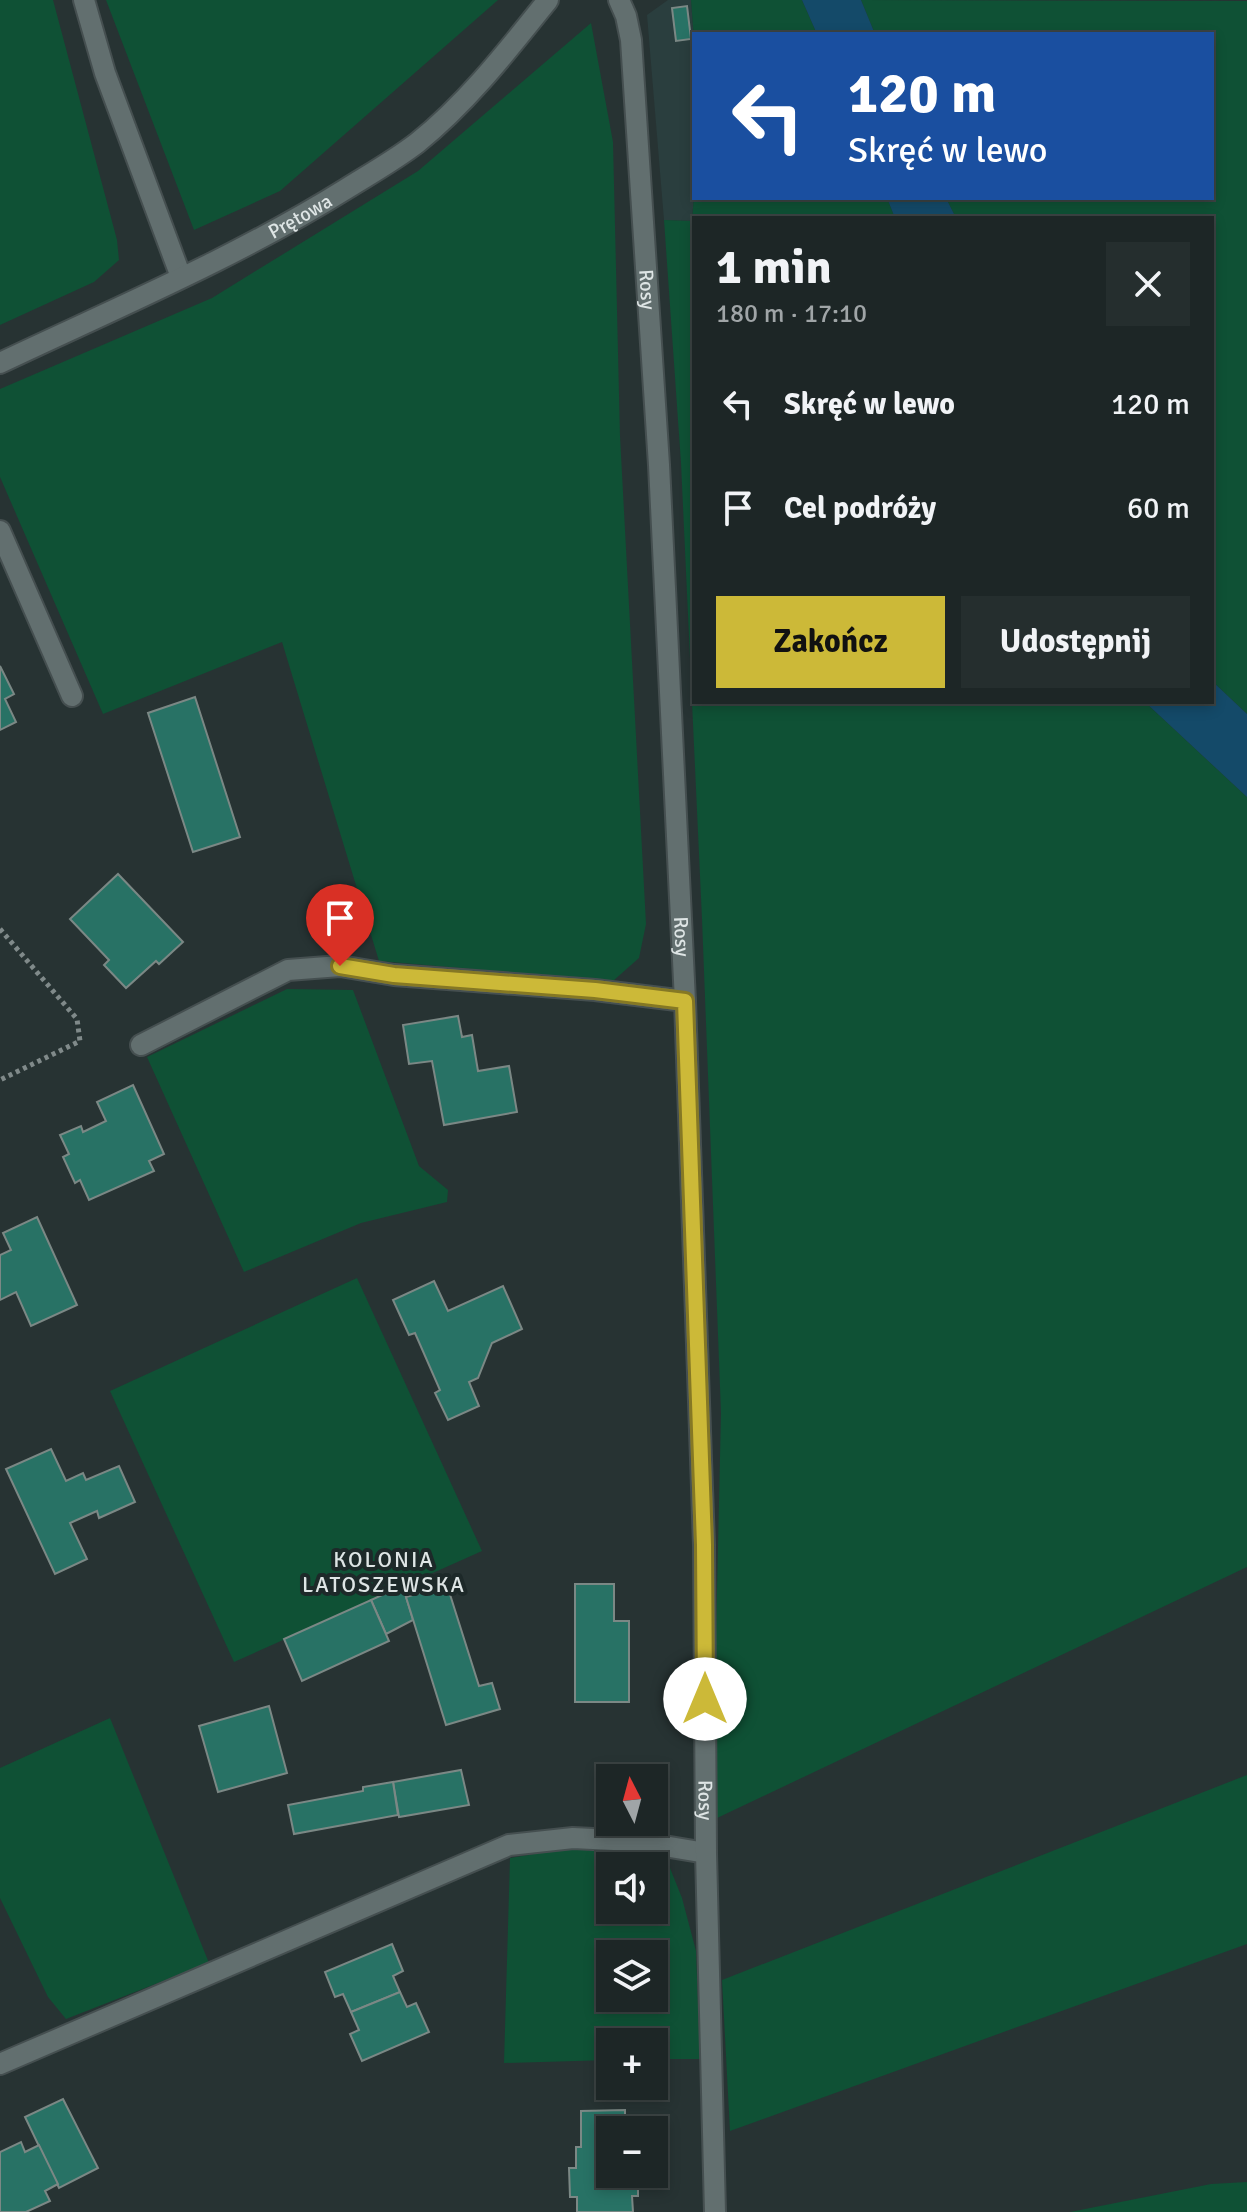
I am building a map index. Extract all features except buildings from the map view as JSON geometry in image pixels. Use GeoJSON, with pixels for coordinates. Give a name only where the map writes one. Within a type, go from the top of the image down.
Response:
{"type":"FeatureCollection","features":[{"type":"Feature","properties":{"kind":"street"},"geometry":{"type":"LineString","coordinates":[[84,0],[105,73],[181,277]]}},
{"type":"Feature","properties":{"kind":"street","name":"Prętowa"},"geometry":{"type":"LineString","coordinates":[[0,363],[292,223],[417,143],[475,87],[548,0]]}},
{"type":"Feature","properties":{"kind":"street","name":"Rosy"},"geometry":{"type":"LineString","coordinates":[[619,0],[631,40],[637,119],[659,465],[685,1001],[704,1545],[706,1853],[715,2212]]}},
{"type":"Feature","properties":{"kind":"street"},"geometry":{"type":"LineString","coordinates":[[0,531],[72,696]]}},
{"type":"Feature","properties":{"kind":"street"},"geometry":{"type":"LineString","coordinates":[[141,1045],[288,970],[340,966],[394,975],[595,990],[685,1001]]}},
{"type":"Feature","properties":{"kind":"street"},"geometry":{"type":"LineString","coordinates":[[0,2064],[509,1845],[573,1838],[634,1841],[706,1853]]}},
{"type":"Feature","properties":{"kind":"path"},"geometry":{"type":"LineString","coordinates":[[0,929],[77,1019],[80,1041],[0,1080]]}},
{"type":"Feature","properties":{"kind":"shaded area"},"geometry":{"type":"Polygon","coordinates":[[[668,0],[691,0],[692,221],[664,220],[647,15],[668,0]]]}},
{"type":"Feature","properties":{"kind":"green space"},"geometry":{"type":"Polygon","coordinates":[[[0,0],[53,0],[117,240],[119,260],[94,282],[0,325],[0,0]]]}},
{"type":"Feature","properties":{"kind":"green space"},"geometry":{"type":"Polygon","coordinates":[[[106,0],[498,0],[280,191],[194,230],[106,0]]]}},
{"type":"Feature","properties":{"kind":"green space"},"geometry":{"type":"Polygon","coordinates":[[[691,0],[802,0],[816,32],[693,32],[691,0]]]}},
{"type":"Feature","properties":{"kind":"green space"},"geometry":{"type":"Polygon","coordinates":[[[861,0],[1247,1],[1247,714],[1214,683],[1214,216],[955,216],[947,200],[1214,200],[1214,32],[874,32],[861,0]]]}},
{"type":"Feature","properties":{"kind":"green space"},"geometry":{"type":"Polygon","coordinates":[[[591,23],[613,142],[620,436],[646,924],[639,958],[613,981],[379,961],[282,642],[103,714],[0,477],[0,389],[212,298],[418,171],[591,23]]]}},
{"type":"Feature","properties":{"kind":"green space"},"geometry":{"type":"Polygon","coordinates":[[[694,200],[888,200],[894,216],[692,216],[694,200]]]}},
{"type":"Feature","properties":{"kind":"green space"},"geometry":{"type":"Polygon","coordinates":[[[664,220],[692,221],[692,702],[681,463],[664,220]]]}},
{"type":"Feature","properties":{"kind":"green space"},"geometry":{"type":"Polygon","coordinates":[[[692,704],[1147,704],[1247,797],[1247,1567],[715,1819],[714,1724],[721,1413],[692,704]]]}},
{"type":"Feature","properties":{"kind":"green space"},"geometry":{"type":"Polygon","coordinates":[[[287,989],[353,990],[419,1166],[448,1190],[447,1202],[361,1223],[244,1272],[147,1057],[287,989]]]}},
{"type":"Feature","properties":{"kind":"green space"},"geometry":{"type":"Polygon","coordinates":[[[357,1278],[482,1551],[234,1662],[110,1391],[357,1278]]]}},
{"type":"Feature","properties":{"kind":"green space"},"geometry":{"type":"Polygon","coordinates":[[[110,1718],[209,1963],[66,2019],[48,1997],[0,1898],[0,1768],[110,1718]]]}},
{"type":"Feature","properties":{"kind":"green space"},"geometry":{"type":"Polygon","coordinates":[[[1247,1775],[1247,1944],[730,2131],[722,1980],[1247,1775]]]}},
{"type":"Feature","properties":{"kind":"green space"},"geometry":{"type":"Polygon","coordinates":[[[565,1849],[616,1852],[596,1852],[596,1924],[668,1924],[668,1863],[682,1898],[696,1951],[700,2059],[668,2059],[668,2028],[596,2028],[596,2060],[504,2063],[510,1858],[565,1849]]]}},
{"type":"Feature","properties":{"kind":"green space"},"geometry":{"type":"Polygon","coordinates":[[[1247,2182],[1247,2212],[1070,2212],[1211,2184],[1247,2182]]]}},
{"type":"Feature","properties":{"kind":"water"},"geometry":{"type":"Polygon","coordinates":[[[802,0],[861,0],[874,32],[816,32],[802,0]]]}},
{"type":"Feature","properties":{"kind":"water"},"geometry":{"type":"Polygon","coordinates":[[[888,200],[947,200],[955,216],[894,216],[888,200]]]}},
{"type":"Feature","properties":{"kind":"water"},"geometry":{"type":"Polygon","coordinates":[[[1214,683],[1247,714],[1247,797],[1147,704],[1214,704],[1214,683]]]}},
{"type":"Feature","properties":{"kind":"district","name":"KOLONIA LATOSZEWSKA"},"geometry":{"type":"Point","coordinates":[384,1572]}},
{"type":"Feature","properties":{"kind":"route"},"geometry":{"type":"LineString","coordinates":[[340,966],[394,975],[595,990],[685,1001],[704,1545],[705,1699]]}}]}
